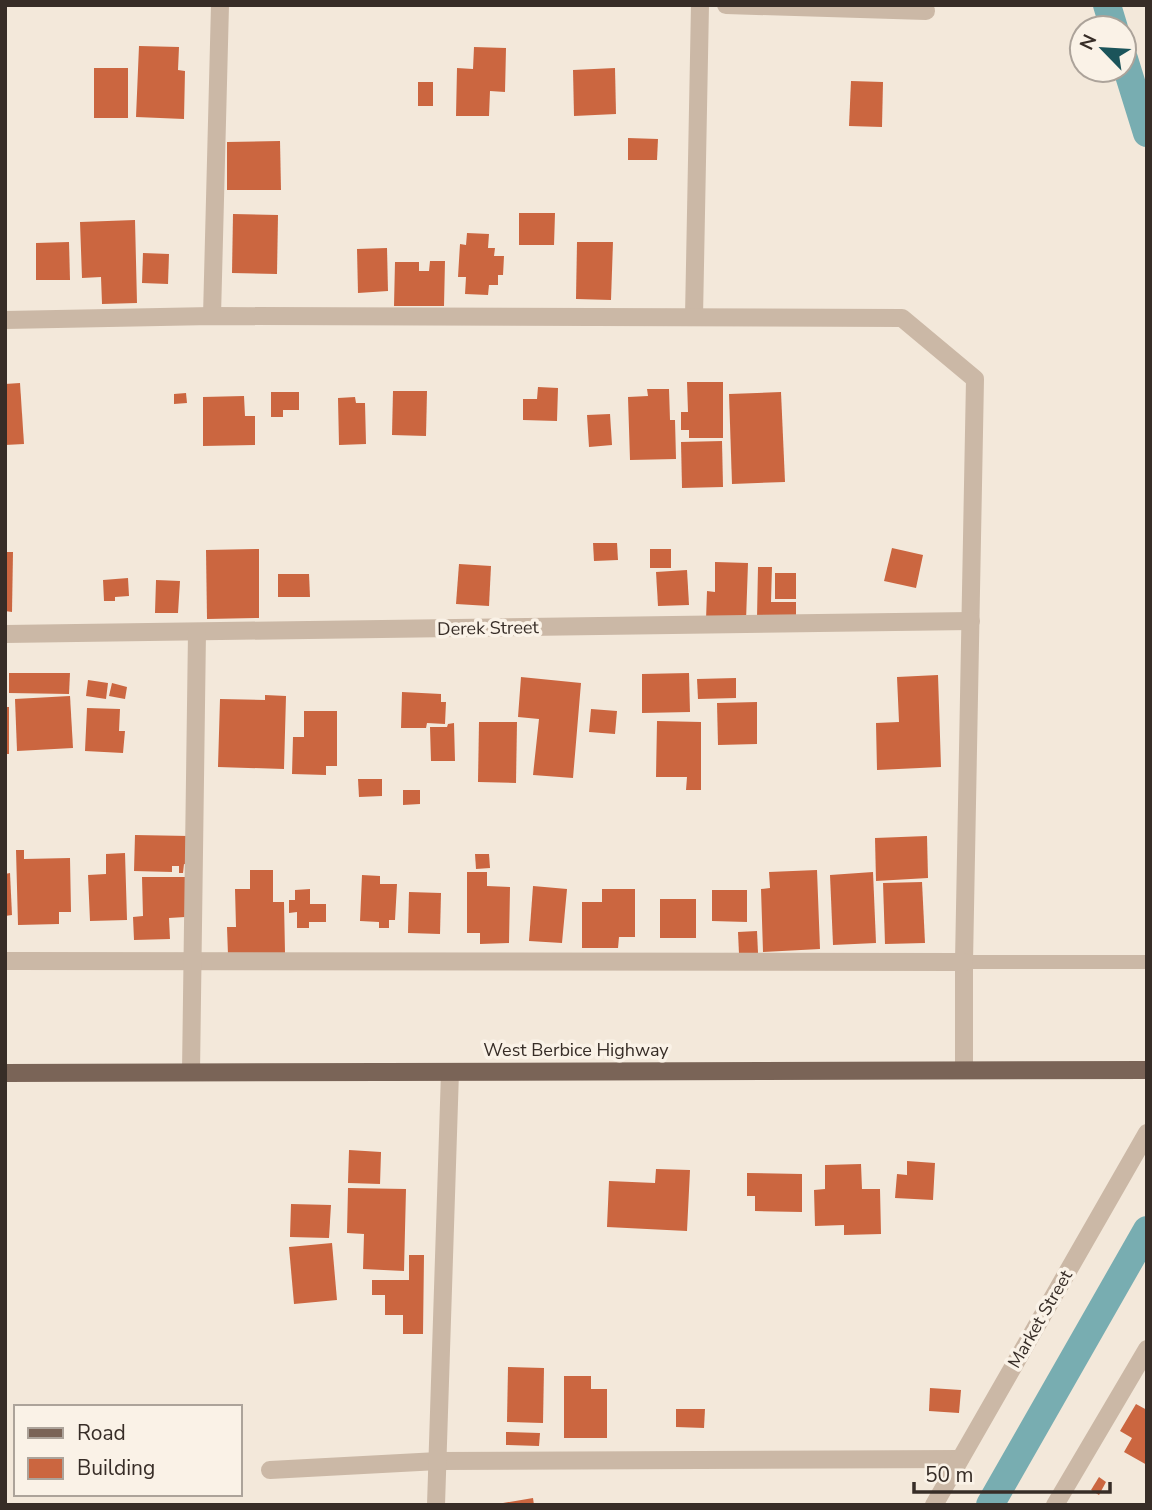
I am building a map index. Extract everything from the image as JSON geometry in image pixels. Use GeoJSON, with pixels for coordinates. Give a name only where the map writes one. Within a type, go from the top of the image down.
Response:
{"type":"FeatureCollection","features":[{"type":"Feature","properties":{"kind":"main road","name":"West Berbice Highway"},"geometry":{"type":"LineString","coordinates":[[5,1073],[1147,1070]]}},
{"type":"Feature","properties":{"kind":"street"},"geometry":{"type":"LineString","coordinates":[[212,316],[220,5]]}},
{"type":"Feature","properties":{"kind":"street"},"geometry":{"type":"LineString","coordinates":[[694,317],[700,5]]}},
{"type":"Feature","properties":{"kind":"street"},"geometry":{"type":"LineString","coordinates":[[726,5],[926,11]]}},
{"type":"Feature","properties":{"kind":"street"},"geometry":{"type":"LineString","coordinates":[[5,320],[212,316],[902,318],[975,379],[964,1070]]}},
{"type":"Feature","properties":{"kind":"street","name":"Derek Street"},"geometry":{"type":"LineString","coordinates":[[5,634],[971,621]]}},
{"type":"Feature","properties":{"kind":"street"},"geometry":{"type":"LineString","coordinates":[[191,1072],[197,632]]}},
{"type":"Feature","properties":{"kind":"street"},"geometry":{"type":"LineString","coordinates":[[5,961],[964,962]]}},
{"type":"Feature","properties":{"kind":"street"},"geometry":{"type":"LineString","coordinates":[[436,1505],[450,1072]]}},
{"type":"Feature","properties":{"kind":"street","name":"Market Street"},"geometry":{"type":"LineString","coordinates":[[934,1505],[1147,1133]]}},
{"type":"Feature","properties":{"kind":"street"},"geometry":{"type":"LineString","coordinates":[[1055,1505],[1147,1349]]}},
{"type":"Feature","properties":{"kind":"street"},"geometry":{"type":"LineString","coordinates":[[270,1469],[438,1461],[960,1460]]}},
{"type":"Feature","properties":{"kind":"lane"},"geometry":{"type":"LineString","coordinates":[[964,962],[1147,962]]}},
{"type":"Feature","properties":{"kind":"building"},"geometry":{"type":"Polygon","coordinates":[[[139,46],[179,47],[178,70],[185,71],[184,119],[136,117],[139,46]]]}},
{"type":"Feature","properties":{"kind":"building"},"geometry":{"type":"Polygon","coordinates":[[[474,47],[506,48],[505,92],[490,91],[489,116],[456,116],[457,68],[473,69],[474,47]]]}},
{"type":"Feature","properties":{"kind":"building"},"geometry":{"type":"Polygon","coordinates":[[[94,68],[128,68],[128,118],[94,118],[94,68]]]}},
{"type":"Feature","properties":{"kind":"building"},"geometry":{"type":"Polygon","coordinates":[[[615,68],[616,114],[574,116],[573,70],[615,68]]]}},
{"type":"Feature","properties":{"kind":"building"},"geometry":{"type":"Polygon","coordinates":[[[851,81],[883,82],[882,127],[849,126],[851,81]]]}},
{"type":"Feature","properties":{"kind":"building"},"geometry":{"type":"Polygon","coordinates":[[[418,82],[433,82],[433,106],[418,106],[418,82]]]}},
{"type":"Feature","properties":{"kind":"building"},"geometry":{"type":"Polygon","coordinates":[[[628,138],[658,139],[657,160],[628,160],[628,138]]]}},
{"type":"Feature","properties":{"kind":"building"},"geometry":{"type":"Polygon","coordinates":[[[280,141],[281,190],[227,190],[227,142],[280,141]]]}},
{"type":"Feature","properties":{"kind":"building"},"geometry":{"type":"Polygon","coordinates":[[[519,213],[555,213],[554,245],[519,245],[519,213]]]}},
{"type":"Feature","properties":{"kind":"building"},"geometry":{"type":"Polygon","coordinates":[[[233,214],[278,215],[277,274],[232,273],[233,214]]]}},
{"type":"Feature","properties":{"kind":"building"},"geometry":{"type":"Polygon","coordinates":[[[135,220],[137,303],[102,304],[101,277],[82,278],[80,222],[135,220]]]}},
{"type":"Feature","properties":{"kind":"building"},"geometry":{"type":"Polygon","coordinates":[[[467,233],[489,234],[488,248],[495,248],[494,256],[504,256],[503,275],[498,275],[498,285],[489,285],[488,295],[465,294],[466,277],[458,277],[460,244],[466,245],[467,233]]]}},
{"type":"Feature","properties":{"kind":"building"},"geometry":{"type":"Polygon","coordinates":[[[69,242],[70,280],[36,280],[36,243],[69,242]]]}},
{"type":"Feature","properties":{"kind":"building"},"geometry":{"type":"Polygon","coordinates":[[[577,242],[613,242],[611,300],[576,299],[577,242]]]}},
{"type":"Feature","properties":{"kind":"building"},"geometry":{"type":"Polygon","coordinates":[[[387,248],[388,291],[358,293],[357,249],[387,248]]]}},
{"type":"Feature","properties":{"kind":"building"},"geometry":{"type":"Polygon","coordinates":[[[143,253],[169,254],[168,284],[142,283],[143,253]]]}},
{"type":"Feature","properties":{"kind":"building"},"geometry":{"type":"Polygon","coordinates":[[[430,261],[445,261],[444,306],[394,306],[395,262],[419,262],[419,271],[429,271],[430,261]]]}},
{"type":"Feature","properties":{"kind":"building"},"geometry":{"type":"Polygon","coordinates":[[[687,382],[723,382],[723,438],[689,438],[689,430],[681,430],[681,412],[688,412],[687,382]]]}},
{"type":"Feature","properties":{"kind":"building"},"geometry":{"type":"Polygon","coordinates":[[[20,383],[24,444],[5,445],[5,384],[20,383]]]}},
{"type":"Feature","properties":{"kind":"building"},"geometry":{"type":"Polygon","coordinates":[[[538,387],[558,388],[557,421],[523,420],[523,399],[537,399],[538,387]]]}},
{"type":"Feature","properties":{"kind":"building"},"geometry":{"type":"Polygon","coordinates":[[[647,389],[669,389],[670,420],[675,420],[676,459],[630,460],[628,397],[648,396],[647,389]]]}},
{"type":"Feature","properties":{"kind":"building"},"geometry":{"type":"Polygon","coordinates":[[[393,391],[427,391],[426,436],[392,435],[393,391]]]}},
{"type":"Feature","properties":{"kind":"building"},"geometry":{"type":"Polygon","coordinates":[[[271,392],[299,392],[299,410],[283,410],[283,417],[271,417],[271,392]]]}},
{"type":"Feature","properties":{"kind":"building"},"geometry":{"type":"Polygon","coordinates":[[[781,392],[785,482],[732,484],[729,394],[781,392]]]}},
{"type":"Feature","properties":{"kind":"building"},"geometry":{"type":"Polygon","coordinates":[[[186,393],[187,403],[174,404],[174,394],[186,393]]]}},
{"type":"Feature","properties":{"kind":"building"},"geometry":{"type":"Polygon","coordinates":[[[244,396],[245,416],[255,416],[255,445],[203,446],[203,397],[244,396]]]}},
{"type":"Feature","properties":{"kind":"building"},"geometry":{"type":"Polygon","coordinates":[[[355,397],[356,403],[365,403],[366,444],[339,445],[338,398],[355,397]]]}},
{"type":"Feature","properties":{"kind":"building"},"geometry":{"type":"Polygon","coordinates":[[[610,414],[612,445],[589,447],[587,415],[610,414]]]}},
{"type":"Feature","properties":{"kind":"building"},"geometry":{"type":"Polygon","coordinates":[[[722,441],[723,487],[682,488],[681,442],[722,441]]]}},
{"type":"Feature","properties":{"kind":"building"},"geometry":{"type":"Polygon","coordinates":[[[593,543],[617,543],[618,560],[594,561],[593,543]]]}},
{"type":"Feature","properties":{"kind":"building"},"geometry":{"type":"Polygon","coordinates":[[[892,548],[923,555],[916,588],[884,581],[892,548]]]}},
{"type":"Feature","properties":{"kind":"building"},"geometry":{"type":"Polygon","coordinates":[[[259,549],[259,618],[207,619],[206,550],[259,549]]]}},
{"type":"Feature","properties":{"kind":"building"},"geometry":{"type":"Polygon","coordinates":[[[650,549],[671,549],[671,568],[650,568],[650,549]]]}},
{"type":"Feature","properties":{"kind":"building"},"geometry":{"type":"Polygon","coordinates":[[[5,552],[13,552],[12,612],[5,611],[5,552]]]}},
{"type":"Feature","properties":{"kind":"building"},"geometry":{"type":"Polygon","coordinates":[[[715,562],[748,563],[746,621],[706,620],[707,591],[715,592],[715,562]]]}},
{"type":"Feature","properties":{"kind":"building"},"geometry":{"type":"Polygon","coordinates":[[[459,564],[491,566],[489,606],[456,604],[459,564]]]}},
{"type":"Feature","properties":{"kind":"building"},"geometry":{"type":"Polygon","coordinates":[[[758,567],[772,567],[771,602],[796,602],[796,619],[757,618],[758,567]]]}},
{"type":"Feature","properties":{"kind":"building"},"geometry":{"type":"Polygon","coordinates":[[[687,570],[689,605],[658,606],[656,572],[687,570]]]}},
{"type":"Feature","properties":{"kind":"building"},"geometry":{"type":"Polygon","coordinates":[[[775,573],[796,573],[796,599],[775,599],[775,573]]]}},
{"type":"Feature","properties":{"kind":"building"},"geometry":{"type":"Polygon","coordinates":[[[278,574],[309,574],[310,597],[278,597],[278,574]]]}},
{"type":"Feature","properties":{"kind":"building"},"geometry":{"type":"Polygon","coordinates":[[[128,578],[129,596],[115,597],[115,601],[104,601],[103,580],[128,578]]]}},
{"type":"Feature","properties":{"kind":"building"},"geometry":{"type":"Polygon","coordinates":[[[156,580],[180,581],[178,613],[155,613],[156,580]]]}},
{"type":"Feature","properties":{"kind":"building"},"geometry":{"type":"Polygon","coordinates":[[[9,673],[70,673],[69,694],[9,693],[9,673]]]}},
{"type":"Feature","properties":{"kind":"building"},"geometry":{"type":"Polygon","coordinates":[[[689,673],[690,712],[642,713],[642,674],[689,673]]]}},
{"type":"Feature","properties":{"kind":"building"},"geometry":{"type":"Polygon","coordinates":[[[938,675],[941,767],[877,770],[876,723],[899,722],[897,677],[938,675]]]}},
{"type":"Feature","properties":{"kind":"building"},"geometry":{"type":"Polygon","coordinates":[[[521,677],[581,683],[573,778],[533,775],[539,719],[518,717],[521,677]]]}},
{"type":"Feature","properties":{"kind":"building"},"geometry":{"type":"Polygon","coordinates":[[[736,678],[736,698],[698,699],[697,679],[736,678]]]}},
{"type":"Feature","properties":{"kind":"building"},"geometry":{"type":"Polygon","coordinates":[[[88,680],[108,683],[106,699],[86,696],[88,680]]]}},
{"type":"Feature","properties":{"kind":"building"},"geometry":{"type":"Polygon","coordinates":[[[112,683],[127,687],[125,699],[109,696],[112,683]]]}},
{"type":"Feature","properties":{"kind":"building"},"geometry":{"type":"Polygon","coordinates":[[[402,692],[441,694],[441,702],[446,702],[445,724],[427,723],[426,728],[401,728],[402,692]]]}},
{"type":"Feature","properties":{"kind":"building"},"geometry":{"type":"Polygon","coordinates":[[[265,695],[286,696],[284,769],[218,767],[220,699],[265,700],[265,695]]]}},
{"type":"Feature","properties":{"kind":"building"},"geometry":{"type":"Polygon","coordinates":[[[70,696],[73,748],[17,751],[15,699],[70,696]]]}},
{"type":"Feature","properties":{"kind":"building"},"geometry":{"type":"Polygon","coordinates":[[[757,702],[757,744],[718,745],[717,703],[757,702]]]}},
{"type":"Feature","properties":{"kind":"building"},"geometry":{"type":"Polygon","coordinates":[[[5,707],[9,707],[9,754],[5,754],[5,707]]]}},
{"type":"Feature","properties":{"kind":"building"},"geometry":{"type":"Polygon","coordinates":[[[87,708],[120,709],[119,731],[125,731],[123,753],[85,751],[87,708]]]}},
{"type":"Feature","properties":{"kind":"building"},"geometry":{"type":"Polygon","coordinates":[[[591,709],[617,711],[615,734],[589,732],[591,709]]]}},
{"type":"Feature","properties":{"kind":"building"},"geometry":{"type":"Polygon","coordinates":[[[304,711],[337,711],[337,766],[326,766],[326,775],[292,774],[293,737],[304,737],[304,711]]]}},
{"type":"Feature","properties":{"kind":"building"},"geometry":{"type":"Polygon","coordinates":[[[657,721],[701,722],[701,790],[686,790],[687,777],[656,777],[657,721]]]}},
{"type":"Feature","properties":{"kind":"building"},"geometry":{"type":"Polygon","coordinates":[[[479,722],[517,722],[516,783],[478,782],[479,722]]]}},
{"type":"Feature","properties":{"kind":"building"},"geometry":{"type":"Polygon","coordinates":[[[454,723],[455,761],[431,761],[430,727],[447,727],[448,724],[454,723]]]}},
{"type":"Feature","properties":{"kind":"building"},"geometry":{"type":"Polygon","coordinates":[[[358,779],[382,779],[382,796],[359,797],[358,779]]]}},
{"type":"Feature","properties":{"kind":"building"},"geometry":{"type":"Polygon","coordinates":[[[403,790],[420,790],[420,804],[403,805],[403,790]]]}},
{"type":"Feature","properties":{"kind":"building"},"geometry":{"type":"Polygon","coordinates":[[[135,835],[189,836],[189,865],[184,864],[183,873],[179,873],[179,866],[172,866],[172,872],[134,871],[135,835]]]}},
{"type":"Feature","properties":{"kind":"building"},"geometry":{"type":"Polygon","coordinates":[[[927,836],[928,878],[876,881],[875,838],[927,836]]]}},
{"type":"Feature","properties":{"kind":"building"},"geometry":{"type":"Polygon","coordinates":[[[16,850],[24,850],[24,859],[70,858],[71,912],[59,912],[59,924],[18,925],[16,850]]]}},
{"type":"Feature","properties":{"kind":"building"},"geometry":{"type":"Polygon","coordinates":[[[125,853],[127,920],[90,921],[88,875],[106,874],[106,854],[125,853]]]}},
{"type":"Feature","properties":{"kind":"building"},"geometry":{"type":"Polygon","coordinates":[[[475,854],[489,854],[490,868],[476,869],[475,854]]]}},
{"type":"Feature","properties":{"kind":"building"},"geometry":{"type":"Polygon","coordinates":[[[250,870],[273,870],[273,902],[284,902],[285,953],[228,955],[227,927],[236,927],[235,889],[250,889],[250,870]]]}},
{"type":"Feature","properties":{"kind":"building"},"geometry":{"type":"Polygon","coordinates":[[[817,870],[820,949],[763,952],[761,889],[770,888],[769,872],[817,870]]]}},
{"type":"Feature","properties":{"kind":"building"},"geometry":{"type":"Polygon","coordinates":[[[467,872],[487,872],[487,886],[510,887],[509,943],[480,944],[480,933],[467,933],[467,872]]]}},
{"type":"Feature","properties":{"kind":"building"},"geometry":{"type":"Polygon","coordinates":[[[873,872],[876,943],[833,945],[830,875],[873,872]]]}},
{"type":"Feature","properties":{"kind":"building"},"geometry":{"type":"Polygon","coordinates":[[[10,873],[12,915],[5,916],[5,874],[10,873]]]}},
{"type":"Feature","properties":{"kind":"building"},"geometry":{"type":"Polygon","coordinates":[[[362,875],[380,876],[380,884],[397,884],[395,920],[389,920],[389,928],[379,928],[379,922],[360,921],[362,875]]]}},
{"type":"Feature","properties":{"kind":"building"},"geometry":{"type":"Polygon","coordinates":[[[142,877],[185,877],[185,917],[169,918],[170,939],[134,940],[133,917],[143,916],[142,877]]]}},
{"type":"Feature","properties":{"kind":"building"},"geometry":{"type":"Polygon","coordinates":[[[922,882],[925,943],[885,944],[883,883],[922,882]]]}},
{"type":"Feature","properties":{"kind":"building"},"geometry":{"type":"Polygon","coordinates":[[[533,886],[567,889],[562,943],[529,941],[533,886]]]}},
{"type":"Feature","properties":{"kind":"building"},"geometry":{"type":"Polygon","coordinates":[[[310,889],[310,904],[326,904],[326,922],[309,922],[309,928],[297,928],[297,912],[289,913],[289,900],[295,900],[295,890],[310,889]]]}},
{"type":"Feature","properties":{"kind":"building"},"geometry":{"type":"Polygon","coordinates":[[[602,889],[635,889],[635,937],[619,937],[618,948],[582,948],[582,902],[602,902],[602,889]]]}},
{"type":"Feature","properties":{"kind":"building"},"geometry":{"type":"Polygon","coordinates":[[[712,890],[747,890],[747,922],[712,921],[712,890]]]}},
{"type":"Feature","properties":{"kind":"building"},"geometry":{"type":"Polygon","coordinates":[[[409,892],[441,893],[440,934],[408,933],[409,892]]]}},
{"type":"Feature","properties":{"kind":"building"},"geometry":{"type":"Polygon","coordinates":[[[660,899],[696,899],[696,938],[660,938],[660,899]]]}},
{"type":"Feature","properties":{"kind":"building"},"geometry":{"type":"Polygon","coordinates":[[[757,931],[758,953],[739,954],[738,932],[757,931]]]}},
{"type":"Feature","properties":{"kind":"building"},"geometry":{"type":"Polygon","coordinates":[[[349,1150],[381,1152],[380,1184],[348,1183],[349,1150]]]}},
{"type":"Feature","properties":{"kind":"building"},"geometry":{"type":"Polygon","coordinates":[[[907,1161],[935,1163],[933,1200],[895,1198],[897,1174],[907,1175],[907,1161]]]}},
{"type":"Feature","properties":{"kind":"building"},"geometry":{"type":"Polygon","coordinates":[[[861,1164],[862,1189],[880,1189],[881,1234],[844,1235],[844,1225],[815,1226],[814,1190],[825,1189],[825,1165],[861,1164]]]}},
{"type":"Feature","properties":{"kind":"building"},"geometry":{"type":"Polygon","coordinates":[[[656,1169],[690,1170],[687,1231],[607,1227],[609,1181],[655,1183],[656,1169]]]}},
{"type":"Feature","properties":{"kind":"building"},"geometry":{"type":"Polygon","coordinates":[[[747,1173],[802,1174],[802,1212],[755,1211],[755,1196],[747,1196],[747,1173]]]}},
{"type":"Feature","properties":{"kind":"building"},"geometry":{"type":"Polygon","coordinates":[[[348,1188],[406,1189],[404,1271],[363,1269],[364,1234],[347,1233],[348,1188]]]}},
{"type":"Feature","properties":{"kind":"building"},"geometry":{"type":"Polygon","coordinates":[[[291,1204],[331,1205],[329,1238],[290,1237],[291,1204]]]}},
{"type":"Feature","properties":{"kind":"building"},"geometry":{"type":"Polygon","coordinates":[[[332,1243],[337,1300],[294,1304],[289,1247],[332,1243]]]}},
{"type":"Feature","properties":{"kind":"building"},"geometry":{"type":"Polygon","coordinates":[[[409,1255],[424,1255],[423,1334],[403,1334],[403,1315],[385,1315],[385,1295],[372,1295],[372,1280],[409,1280],[409,1255]]]}},
{"type":"Feature","properties":{"kind":"building"},"geometry":{"type":"Polygon","coordinates":[[[508,1367],[544,1368],[543,1423],[507,1422],[508,1367]]]}},
{"type":"Feature","properties":{"kind":"building"},"geometry":{"type":"Polygon","coordinates":[[[564,1376],[591,1376],[591,1389],[607,1389],[607,1438],[564,1438],[564,1376]]]}},
{"type":"Feature","properties":{"kind":"building"},"geometry":{"type":"Polygon","coordinates":[[[930,1388],[961,1390],[959,1413],[929,1411],[930,1388]]]}},
{"type":"Feature","properties":{"kind":"building"},"geometry":{"type":"Polygon","coordinates":[[[1136,1404],[1147,1410],[1147,1465],[1124,1452],[1132,1438],[1120,1431],[1136,1404]]]}},
{"type":"Feature","properties":{"kind":"building"},"geometry":{"type":"Polygon","coordinates":[[[676,1409],[705,1409],[704,1428],[676,1427],[676,1409]]]}},
{"type":"Feature","properties":{"kind":"building"},"geometry":{"type":"Polygon","coordinates":[[[506,1432],[540,1433],[539,1446],[506,1445],[506,1432]]]}},
{"type":"Feature","properties":{"kind":"building"},"geometry":{"type":"Polygon","coordinates":[[[1099,1477],[1106,1482],[1099,1495],[1091,1490],[1099,1477]]]}},
{"type":"Feature","properties":{"kind":"building"},"geometry":{"type":"Polygon","coordinates":[[[533,1498],[534,1505],[503,1505],[503,1503],[533,1498]]]}},
{"type":"Feature","properties":{"kind":"waterway"},"geometry":{"type":"LineString","coordinates":[[1107,5],[1110,14]]}},
{"type":"Feature","properties":{"kind":"waterway"},"geometry":{"type":"LineString","coordinates":[[1132,84],[1147,133]]}},
{"type":"Feature","properties":{"kind":"waterway"},"geometry":{"type":"LineString","coordinates":[[990,1505],[1147,1230]]}}]}
